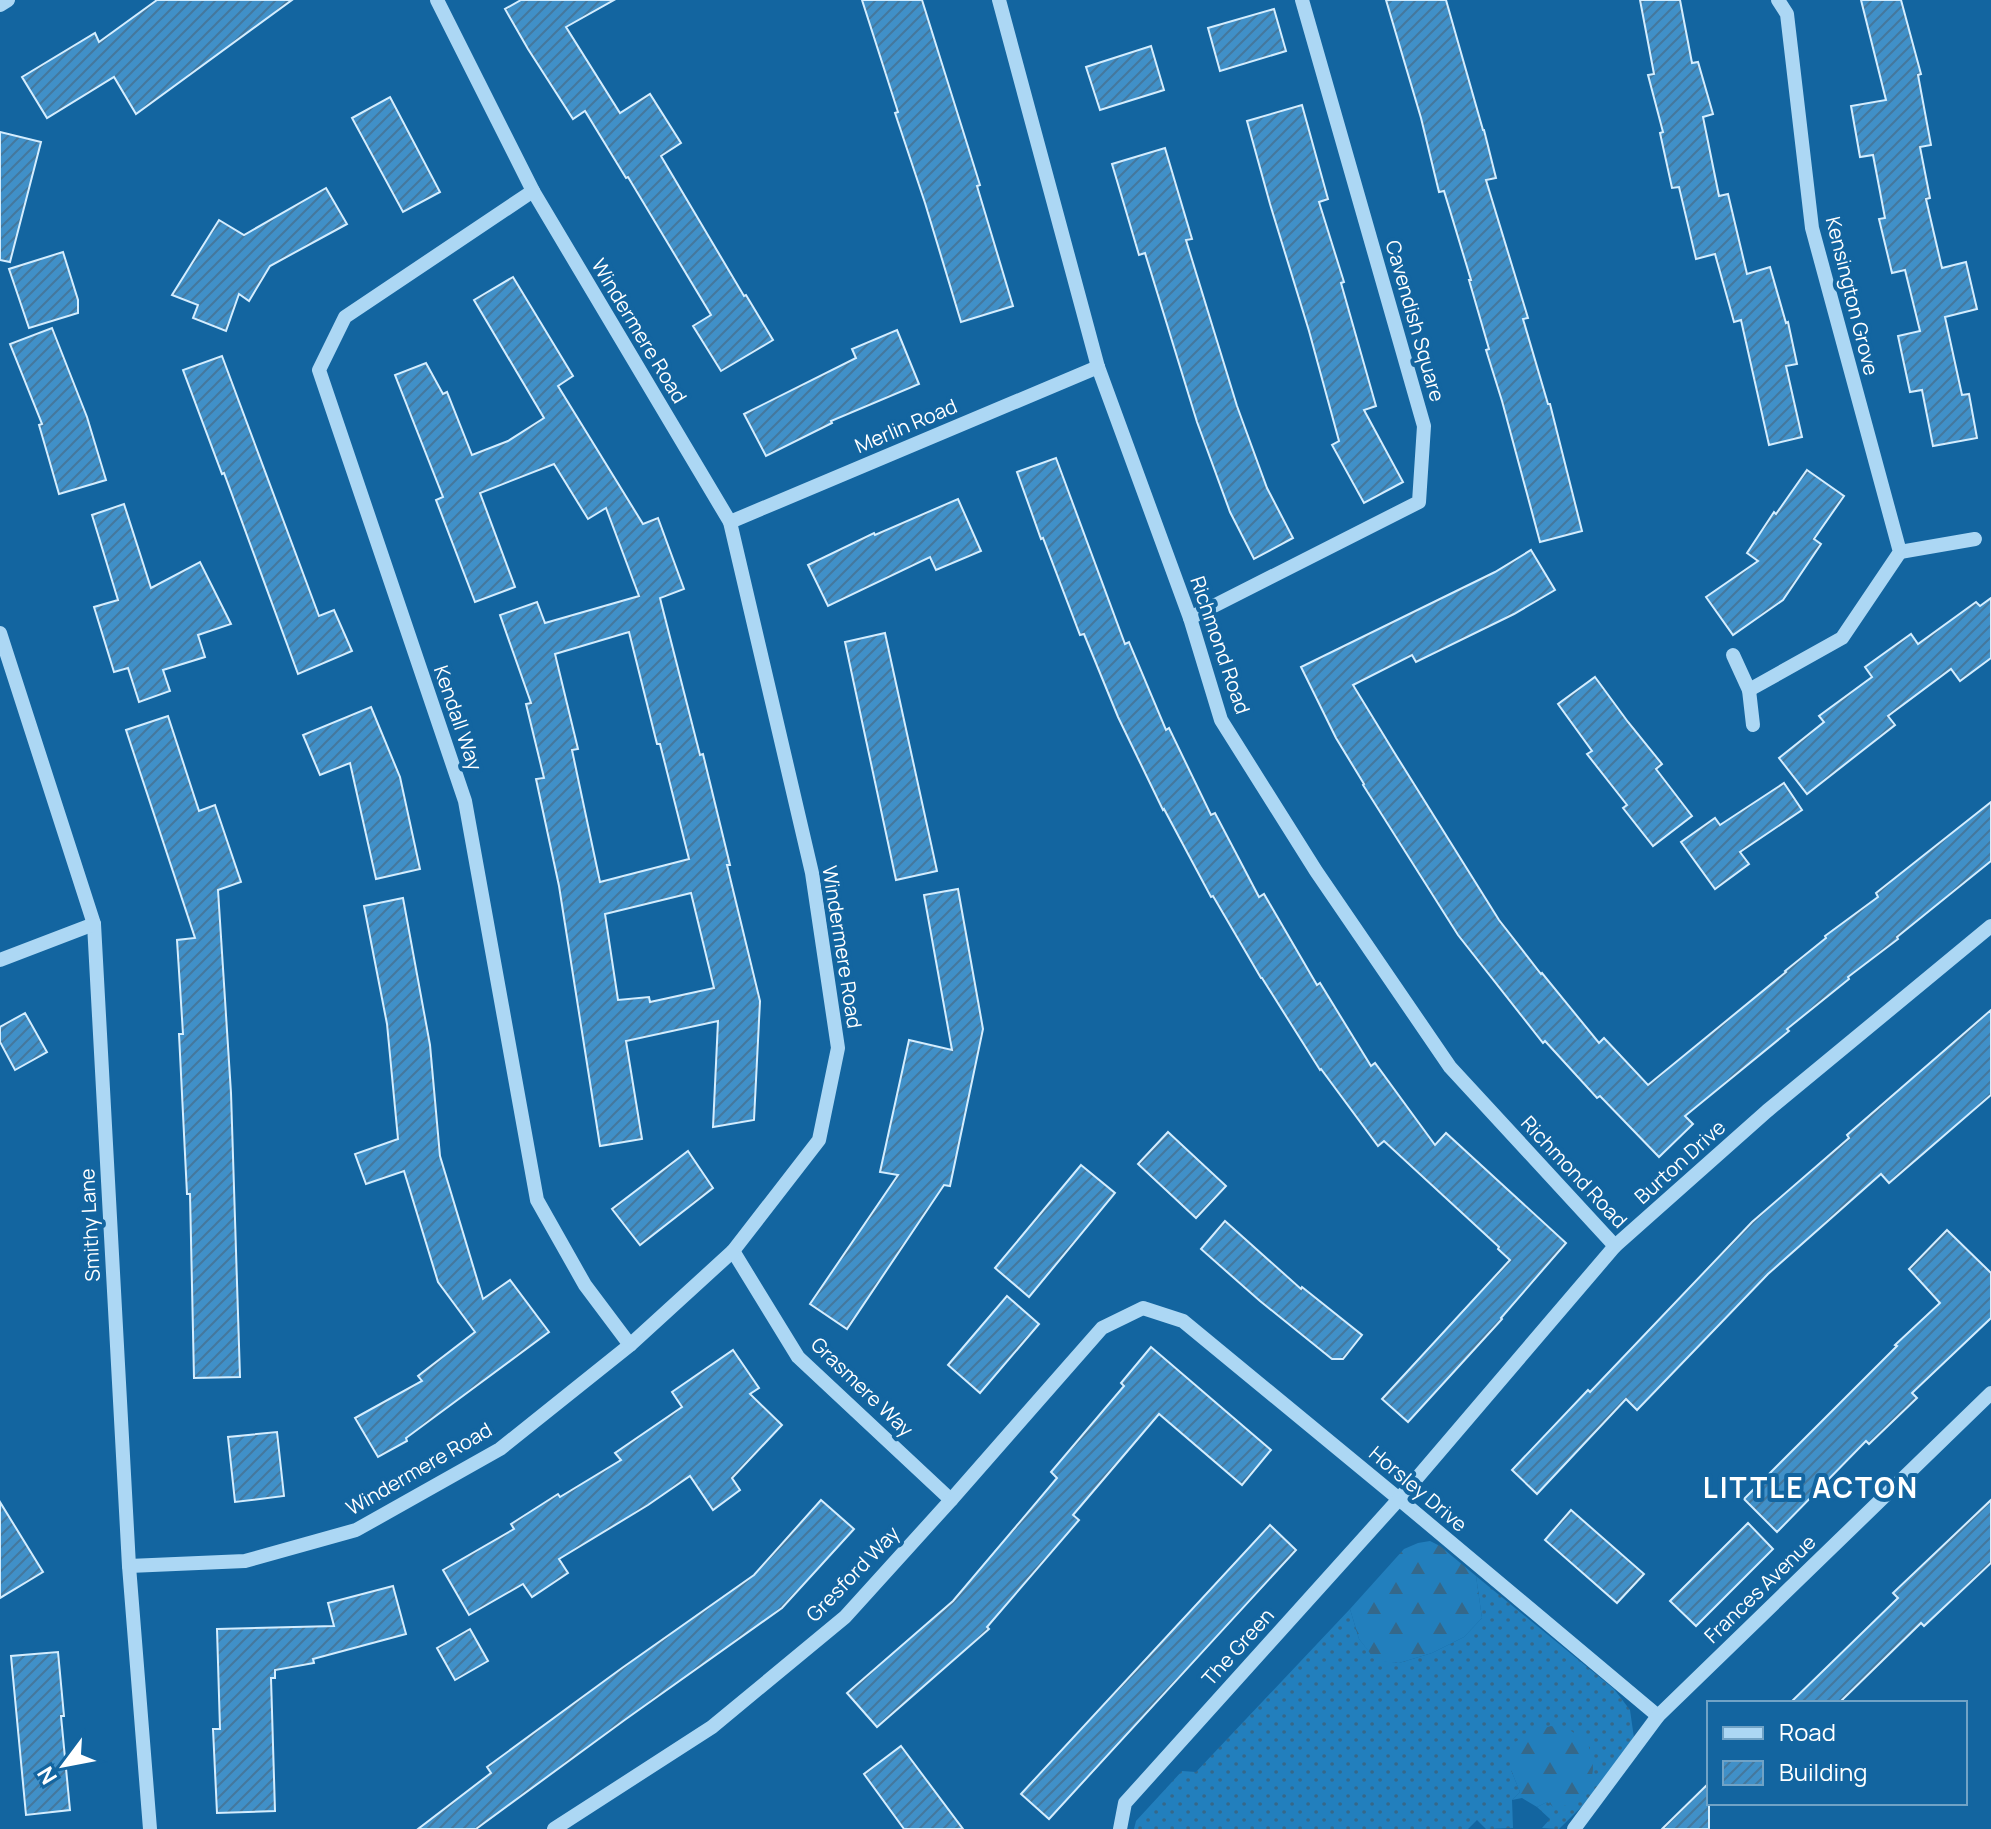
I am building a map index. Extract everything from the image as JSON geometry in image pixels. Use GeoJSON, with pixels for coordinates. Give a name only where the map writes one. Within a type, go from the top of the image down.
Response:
{"type":"FeatureCollection","features":[{"type":"Feature","properties":{"kind":"street"},"geometry":{"type":"LineString","coordinates":[[0,5],[8,0]]}},
{"type":"Feature","properties":{"kind":"street","name":"Windermere Road"},"geometry":{"type":"LineString","coordinates":[[129,1566],[245,1561],[356,1530],[500,1449],[630,1345],[733,1251],[819,1140],[838,1048],[812,873],[730,522],[533,191],[437,0]]}},
{"type":"Feature","properties":{"kind":"street","name":"Cavendish Square"},"geometry":{"type":"LineString","coordinates":[[1190,618],[1419,502],[1424,426],[1302,0]]}},
{"type":"Feature","properties":{"kind":"street","name":"Kensington Grove"},"geometry":{"type":"LineString","coordinates":[[1778,0],[1787,14],[1812,228],[1900,552]]}},
{"type":"Feature","properties":{"kind":"street","name":"Richmond Road"},"geometry":{"type":"LineString","coordinates":[[1003,1],[1098,367],[1190,618],[1221,720],[1316,871],[1450,1067],[1615,1246]]}},
{"type":"Feature","properties":{"kind":"street","name":"Kendall Way"},"geometry":{"type":"LineString","coordinates":[[533,191],[345,317],[319,370],[465,801],[537,1200],[585,1285],[630,1345]]}},
{"type":"Feature","properties":{"kind":"street","name":"Merlin Road"},"geometry":{"type":"LineString","coordinates":[[730,522],[1098,367]]}},
{"type":"Feature","properties":{"kind":"street"},"geometry":{"type":"LineString","coordinates":[[1749,690],[1842,638],[1900,552],[1975,539]]}},
{"type":"Feature","properties":{"kind":"street","name":"Smithy Lane"},"geometry":{"type":"LineString","coordinates":[[0,633],[94,924],[129,1566],[150,1829]]}},
{"type":"Feature","properties":{"kind":"street"},"geometry":{"type":"LineString","coordinates":[[1733,655],[1749,690],[1753,725]]}},
{"type":"Feature","properties":{"kind":"street"},"geometry":{"type":"LineString","coordinates":[[0,960],[94,924]]}},
{"type":"Feature","properties":{"kind":"street","name":"Burton Drive"},"geometry":{"type":"LineString","coordinates":[[1399,1499],[1615,1246],[1767,1111],[1991,926]]}},
{"type":"Feature","properties":{"kind":"street","name":"Grasmere Way"},"geometry":{"type":"LineString","coordinates":[[733,1251],[798,1357],[951,1500]]}},
{"type":"Feature","properties":{"kind":"street","name":"Horsley Drive"},"geometry":{"type":"LineString","coordinates":[[1143,1308],[1183,1321],[1658,1716]]}},
{"type":"Feature","properties":{"kind":"street","name":"Gresford Way"},"geometry":{"type":"LineString","coordinates":[[554,1829],[712,1727],[845,1617],[1102,1328],[1143,1308]]}},
{"type":"Feature","properties":{"kind":"street","name":"Frances Avenue"},"geometry":{"type":"LineString","coordinates":[[1574,1829],[1658,1716],[1991,1393]]}},
{"type":"Feature","properties":{"kind":"street","name":"The Green"},"geometry":{"type":"LineString","coordinates":[[1120,1829],[1125,1803],[1399,1499]]}},
{"type":"Feature","properties":{"kind":"green space"},"geometry":{"type":"Polygon","coordinates":[[[1430,1541],[1476,1576],[1482,1618],[1464,1637],[1432,1653],[1399,1663],[1376,1661],[1359,1639],[1350,1609],[1404,1549],[1430,1541]]]}},
{"type":"Feature","properties":{"kind":"green space"},"geometry":{"type":"Polygon","coordinates":[[[1476,1576],[1614,1689],[1630,1710],[1634,1738],[1630,1759],[1559,1829],[1542,1828],[1550,1819],[1537,1807],[1547,1802],[1511,1770],[1520,1792],[1512,1800],[1513,1828],[1486,1829],[1477,1820],[1468,1829],[1134,1829],[1136,1821],[1182,1771],[1196,1772],[1350,1609],[1359,1639],[1376,1660],[1399,1663],[1432,1653],[1464,1637],[1482,1618],[1476,1576]]]}},
{"type":"Feature","properties":{"kind":"green space"},"geometry":{"type":"Polygon","coordinates":[[[1551,1726],[1571,1731],[1588,1742],[1593,1768],[1586,1789],[1570,1803],[1556,1809],[1547,1802],[1537,1807],[1522,1798],[1512,1800],[1520,1792],[1511,1770],[1512,1744],[1531,1732],[1551,1726]]]}},
{"type":"Feature","properties":{"kind":"building"},"geometry":{"type":"Polygon","coordinates":[[[157,0],[292,0],[136,114],[114,77],[47,118],[22,77],[95,33],[99,42],[157,0]]]}},
{"type":"Feature","properties":{"kind":"building"},"geometry":{"type":"Polygon","coordinates":[[[521,0],[614,0],[566,27],[620,113],[650,94],[681,143],[661,156],[773,340],[721,371],[693,326],[711,315],[585,111],[573,119],[505,9],[521,0]]]}},
{"type":"Feature","properties":{"kind":"building"},"geometry":{"type":"Polygon","coordinates":[[[862,0],[922,0],[980,185],[977,186],[1013,306],[961,322],[862,0]]]}},
{"type":"Feature","properties":{"kind":"building"},"geometry":{"type":"Polygon","coordinates":[[[1386,0],[1446,0],[1496,178],[1486,180],[1528,318],[1523,319],[1550,404],[1582,531],[1540,542],[1486,350],[1489,349],[1471,280],[1444,191],[1439,192],[1386,0]]]}},
{"type":"Feature","properties":{"kind":"building"},"geometry":{"type":"Polygon","coordinates":[[[1640,0],[1680,0],[1692,63],[1698,62],[1713,114],[1703,117],[1719,196],[1728,194],[1747,274],[1770,267],[1788,322],[1797,364],[1786,366],[1802,437],[1769,445],[1741,320],[1734,322],[1715,254],[1696,259],[1679,187],[1672,188],[1660,133],[1663,132],[1648,75],[1654,74],[1640,0]]]}},
{"type":"Feature","properties":{"kind":"building"},"geometry":{"type":"Polygon","coordinates":[[[1861,0],[1901,0],[1921,74],[1918,75],[1931,145],[1920,147],[1930,198],[1926,199],[1942,268],[1966,262],[1977,309],[1945,317],[1962,395],[1969,394],[1977,438],[1933,446],[1922,390],[1910,392],[1898,336],[1920,331],[1905,270],[1892,273],[1879,219],[1885,218],[1873,155],[1860,157],[1851,106],[1886,100],[1861,0]]]}},
{"type":"Feature","properties":{"kind":"building"},"geometry":{"type":"Polygon","coordinates":[[[1274,9],[1286,51],[1220,71],[1208,28],[1274,9]]]}},
{"type":"Feature","properties":{"kind":"building"},"geometry":{"type":"Polygon","coordinates":[[[1151,46],[1164,90],[1100,110],[1086,67],[1151,46]]]}},
{"type":"Feature","properties":{"kind":"building"},"geometry":{"type":"Polygon","coordinates":[[[390,97],[440,192],[403,212],[352,118],[390,97]]]}},
{"type":"Feature","properties":{"kind":"building"},"geometry":{"type":"Polygon","coordinates":[[[1302,105],[1328,199],[1319,202],[1344,282],[1341,283],[1376,406],[1364,410],[1403,482],[1364,503],[1332,445],[1339,441],[1247,121],[1302,105]]]}},
{"type":"Feature","properties":{"kind":"building"},"geometry":{"type":"Polygon","coordinates":[[[0,132],[41,142],[10,262],[0,260],[0,132]]]}},
{"type":"Feature","properties":{"kind":"building"},"geometry":{"type":"Polygon","coordinates":[[[1165,148],[1192,239],[1186,240],[1237,406],[1267,488],[1293,538],[1254,559],[1230,512],[1197,422],[1145,253],[1139,255],[1112,164],[1165,148]]]}},
{"type":"Feature","properties":{"kind":"building"},"geometry":{"type":"Polygon","coordinates":[[[326,188],[347,224],[270,266],[249,301],[239,294],[226,331],[193,318],[198,305],[172,295],[219,220],[244,235],[326,188]]]}},
{"type":"Feature","properties":{"kind":"building"},"geometry":{"type":"Polygon","coordinates":[[[63,252],[78,300],[78,313],[29,328],[9,269],[63,252]]]}},
{"type":"Feature","properties":{"kind":"building"},"geometry":{"type":"Polygon","coordinates":[[[513,277],[573,376],[558,386],[643,524],[658,518],[684,589],[660,598],[700,755],[703,754],[760,1001],[754,1120],[713,1127],[718,1021],[626,1041],[642,1139],[600,1146],[559,886],[536,779],[544,778],[526,704],[531,703],[500,615],[537,602],[545,623],[639,596],[606,508],[588,519],[554,464],[480,493],[515,587],[475,602],[436,500],[443,497],[395,375],[426,363],[443,394],[447,392],[472,455],[508,441],[544,418],[474,300],[513,277]],[[629,632],[555,654],[578,749],[572,750],[600,882],[689,859],[629,632]],[[691,893],[605,914],[618,1000],[649,997],[650,1002],[714,988],[691,893]]]}},
{"type":"Feature","properties":{"kind":"building"},"geometry":{"type":"Polygon","coordinates":[[[52,328],[87,417],[106,480],[59,494],[39,425],[42,424],[10,344],[52,328]]]}},
{"type":"Feature","properties":{"kind":"building"},"geometry":{"type":"Polygon","coordinates":[[[897,330],[919,384],[831,421],[766,456],[744,414],[856,358],[852,349],[897,330]]]}},
{"type":"Feature","properties":{"kind":"building"},"geometry":{"type":"Polygon","coordinates":[[[222,356],[319,616],[334,610],[352,651],[298,674],[183,370],[222,356]]]}},
{"type":"Feature","properties":{"kind":"building"},"geometry":{"type":"Polygon","coordinates":[[[1056,458],[1125,644],[1129,642],[1166,730],[1169,728],[1211,815],[1215,813],[1259,897],[1264,894],[1317,985],[1320,983],[1371,1066],[1375,1063],[1435,1145],[1446,1133],[1566,1243],[1408,1422],[1382,1399],[1510,1260],[1384,1141],[1378,1146],[1320,1070],[1211,897],[1163,810],[1118,717],[1084,634],[1080,635],[1017,472],[1056,458]]]}},
{"type":"Feature","properties":{"kind":"building"},"geometry":{"type":"Polygon","coordinates":[[[1807,470],[1844,496],[1814,539],[1821,544],[1783,600],[1733,635],[1706,597],[1758,561],[1747,553],[1807,470]]]}},
{"type":"Feature","properties":{"kind":"building"},"geometry":{"type":"Polygon","coordinates":[[[958,499],[981,551],[936,570],[930,557],[828,606],[808,565],[874,533],[958,499]]]}},
{"type":"Feature","properties":{"kind":"building"},"geometry":{"type":"Polygon","coordinates":[[[124,504],[151,588],[200,562],[231,624],[198,635],[205,657],[163,670],[170,691],[139,702],[128,668],[114,672],[94,607],[118,600],[92,515],[124,504]]]}},
{"type":"Feature","properties":{"kind":"building"},"geometry":{"type":"Polygon","coordinates":[[[1531,550],[1555,590],[1514,614],[1416,662],[1412,655],[1353,685],[1499,920],[1599,1043],[1604,1038],[1648,1085],[1786,972],[1825,936],[1878,897],[1876,893],[1991,802],[1991,861],[1848,977],[1787,1029],[1789,1031],[1685,1116],[1693,1124],[1659,1157],[1600,1096],[1597,1098],[1545,1041],[1543,1043],[1458,935],[1363,785],[1301,667],[1495,572],[1531,550]]]}},
{"type":"Feature","properties":{"kind":"building"},"geometry":{"type":"Polygon","coordinates":[[[1991,598],[1991,658],[1960,681],[1951,669],[1888,716],[1895,725],[1807,794],[1779,758],[1824,722],[1819,716],[1872,677],[1865,667],[1911,634],[1918,644],[1976,602],[1980,606],[1991,598]]]}},
{"type":"Feature","properties":{"kind":"building"},"geometry":{"type":"Polygon","coordinates":[[[885,633],[937,871],[896,880],[845,642],[885,633]]]}},
{"type":"Feature","properties":{"kind":"building"},"geometry":{"type":"Polygon","coordinates":[[[1595,677],[1662,764],[1656,769],[1692,816],[1653,846],[1623,808],[1627,805],[1587,754],[1592,751],[1558,704],[1595,677]]]}},
{"type":"Feature","properties":{"kind":"building"},"geometry":{"type":"Polygon","coordinates":[[[371,707],[400,777],[420,869],[376,879],[350,763],[320,775],[303,735],[371,707]]]}},
{"type":"Feature","properties":{"kind":"building"},"geometry":{"type":"Polygon","coordinates":[[[168,716],[199,811],[215,805],[241,882],[218,890],[231,1093],[240,1377],[194,1378],[190,1194],[187,1194],[177,940],[195,938],[126,730],[168,716]]]}},
{"type":"Feature","properties":{"kind":"building"},"geometry":{"type":"Polygon","coordinates":[[[1784,783],[1802,810],[1740,852],[1749,864],[1715,889],[1681,842],[1715,818],[1720,825],[1784,783]]]}},
{"type":"Feature","properties":{"kind":"building"},"geometry":{"type":"Polygon","coordinates":[[[958,889],[983,1029],[950,1186],[944,1185],[847,1329],[810,1304],[898,1175],[880,1172],[909,1040],[952,1050],[924,895],[958,889]]]}},
{"type":"Feature","properties":{"kind":"building"},"geometry":{"type":"Polygon","coordinates":[[[403,898],[430,1045],[440,1156],[483,1299],[510,1280],[549,1332],[406,1438],[407,1441],[378,1457],[355,1418],[422,1381],[418,1376],[475,1332],[438,1282],[404,1171],[366,1184],[355,1154],[398,1139],[387,1024],[364,906],[403,898]]]}},
{"type":"Feature","properties":{"kind":"building"},"geometry":{"type":"Polygon","coordinates":[[[1991,1010],[1991,1095],[1889,1183],[1881,1174],[1768,1274],[1637,1410],[1626,1399],[1537,1494],[1512,1470],[1752,1222],[1991,1010]]]}},
{"type":"Feature","properties":{"kind":"building"},"geometry":{"type":"Polygon","coordinates":[[[25,1013],[47,1052],[15,1070],[0,1042],[0,1027],[25,1013]]]}},
{"type":"Feature","properties":{"kind":"building"},"geometry":{"type":"Polygon","coordinates":[[[1168,1132],[1226,1186],[1196,1218],[1138,1164],[1168,1132]]]}},
{"type":"Feature","properties":{"kind":"building"},"geometry":{"type":"Polygon","coordinates":[[[688,1151],[713,1188],[640,1245],[612,1209],[688,1151]]]}},
{"type":"Feature","properties":{"kind":"building"},"geometry":{"type":"Polygon","coordinates":[[[1081,1165],[1115,1193],[1029,1297],[995,1268],[1081,1165]]]}},
{"type":"Feature","properties":{"kind":"building"},"geometry":{"type":"Polygon","coordinates":[[[1225,1221],[1301,1289],[1362,1335],[1343,1359],[1332,1359],[1201,1249],[1225,1221]]]}},
{"type":"Feature","properties":{"kind":"building"},"geometry":{"type":"Polygon","coordinates":[[[1947,1230],[1991,1273],[1991,1318],[1912,1393],[1917,1398],[1869,1444],[1866,1441],[1777,1532],[1744,1499],[1940,1303],[1909,1269],[1947,1230]]]}},
{"type":"Feature","properties":{"kind":"building"},"geometry":{"type":"Polygon","coordinates":[[[1007,1296],[1039,1324],[980,1393],[948,1365],[1007,1296]]]}},
{"type":"Feature","properties":{"kind":"building"},"geometry":{"type":"Polygon","coordinates":[[[1151,1347],[1271,1450],[1242,1485],[1159,1414],[1073,1515],[1079,1520],[987,1627],[989,1629],[877,1727],[847,1693],[953,1601],[1057,1478],[1051,1472],[1124,1386],[1121,1383],[1151,1347]]]}},
{"type":"Feature","properties":{"kind":"building"},"geometry":{"type":"Polygon","coordinates":[[[733,1350],[759,1388],[750,1394],[782,1425],[732,1478],[740,1490],[713,1510],[690,1476],[559,1559],[568,1573],[532,1597],[523,1584],[469,1615],[443,1570],[514,1529],[511,1524],[558,1494],[560,1497],[621,1460],[615,1453],[682,1407],[672,1392],[733,1350]]]}},
{"type":"Feature","properties":{"kind":"building"},"geometry":{"type":"Polygon","coordinates":[[[277,1432],[284,1496],[235,1502],[228,1437],[277,1432]]]}},
{"type":"Feature","properties":{"kind":"building"},"geometry":{"type":"Polygon","coordinates":[[[821,1500],[854,1529],[782,1608],[476,1829],[418,1829],[491,1773],[487,1767],[754,1575],[821,1500]]]}},
{"type":"Feature","properties":{"kind":"building"},"geometry":{"type":"Polygon","coordinates":[[[1991,1500],[1991,1563],[1924,1626],[1921,1623],[1841,1701],[1792,1701],[1898,1598],[1893,1593],[1991,1500]]]}},
{"type":"Feature","properties":{"kind":"building"},"geometry":{"type":"Polygon","coordinates":[[[0,1502],[43,1572],[0,1598],[0,1502]]]}},
{"type":"Feature","properties":{"kind":"building"},"geometry":{"type":"Polygon","coordinates":[[[1571,1510],[1644,1574],[1617,1603],[1545,1540],[1571,1510]]]}},
{"type":"Feature","properties":{"kind":"building"},"geometry":{"type":"Polygon","coordinates":[[[1748,1523],[1773,1549],[1696,1626],[1670,1601],[1748,1523]]]}},
{"type":"Feature","properties":{"kind":"building"},"geometry":{"type":"Polygon","coordinates":[[[1270,1525],[1296,1550],[1049,1819],[1021,1794],[1270,1525]]]}},
{"type":"Feature","properties":{"kind":"building"},"geometry":{"type":"Polygon","coordinates":[[[393,1586],[406,1634],[313,1659],[314,1663],[275,1670],[275,1678],[271,1678],[275,1811],[217,1813],[213,1729],[220,1729],[217,1629],[334,1626],[328,1603],[393,1586]]]}},
{"type":"Feature","properties":{"kind":"building"},"geometry":{"type":"Polygon","coordinates":[[[470,1629],[488,1661],[455,1680],[437,1648],[470,1629]]]}},
{"type":"Feature","properties":{"kind":"building"},"geometry":{"type":"Polygon","coordinates":[[[58,1652],[70,1810],[26,1815],[11,1656],[58,1652]]]}},
{"type":"Feature","properties":{"kind":"building"},"geometry":{"type":"Polygon","coordinates":[[[901,1746],[963,1829],[904,1829],[864,1774],[901,1746]]]}},
{"type":"Feature","properties":{"kind":"building"},"geometry":{"type":"Polygon","coordinates":[[[1707,1785],[1709,1829],[1662,1829],[1707,1785]]]}},
{"type":"Feature","properties":{"kind":"district","name":"LITTLE ACTON"},"geometry":{"type":"Point","coordinates":[1811,1488]}}]}
